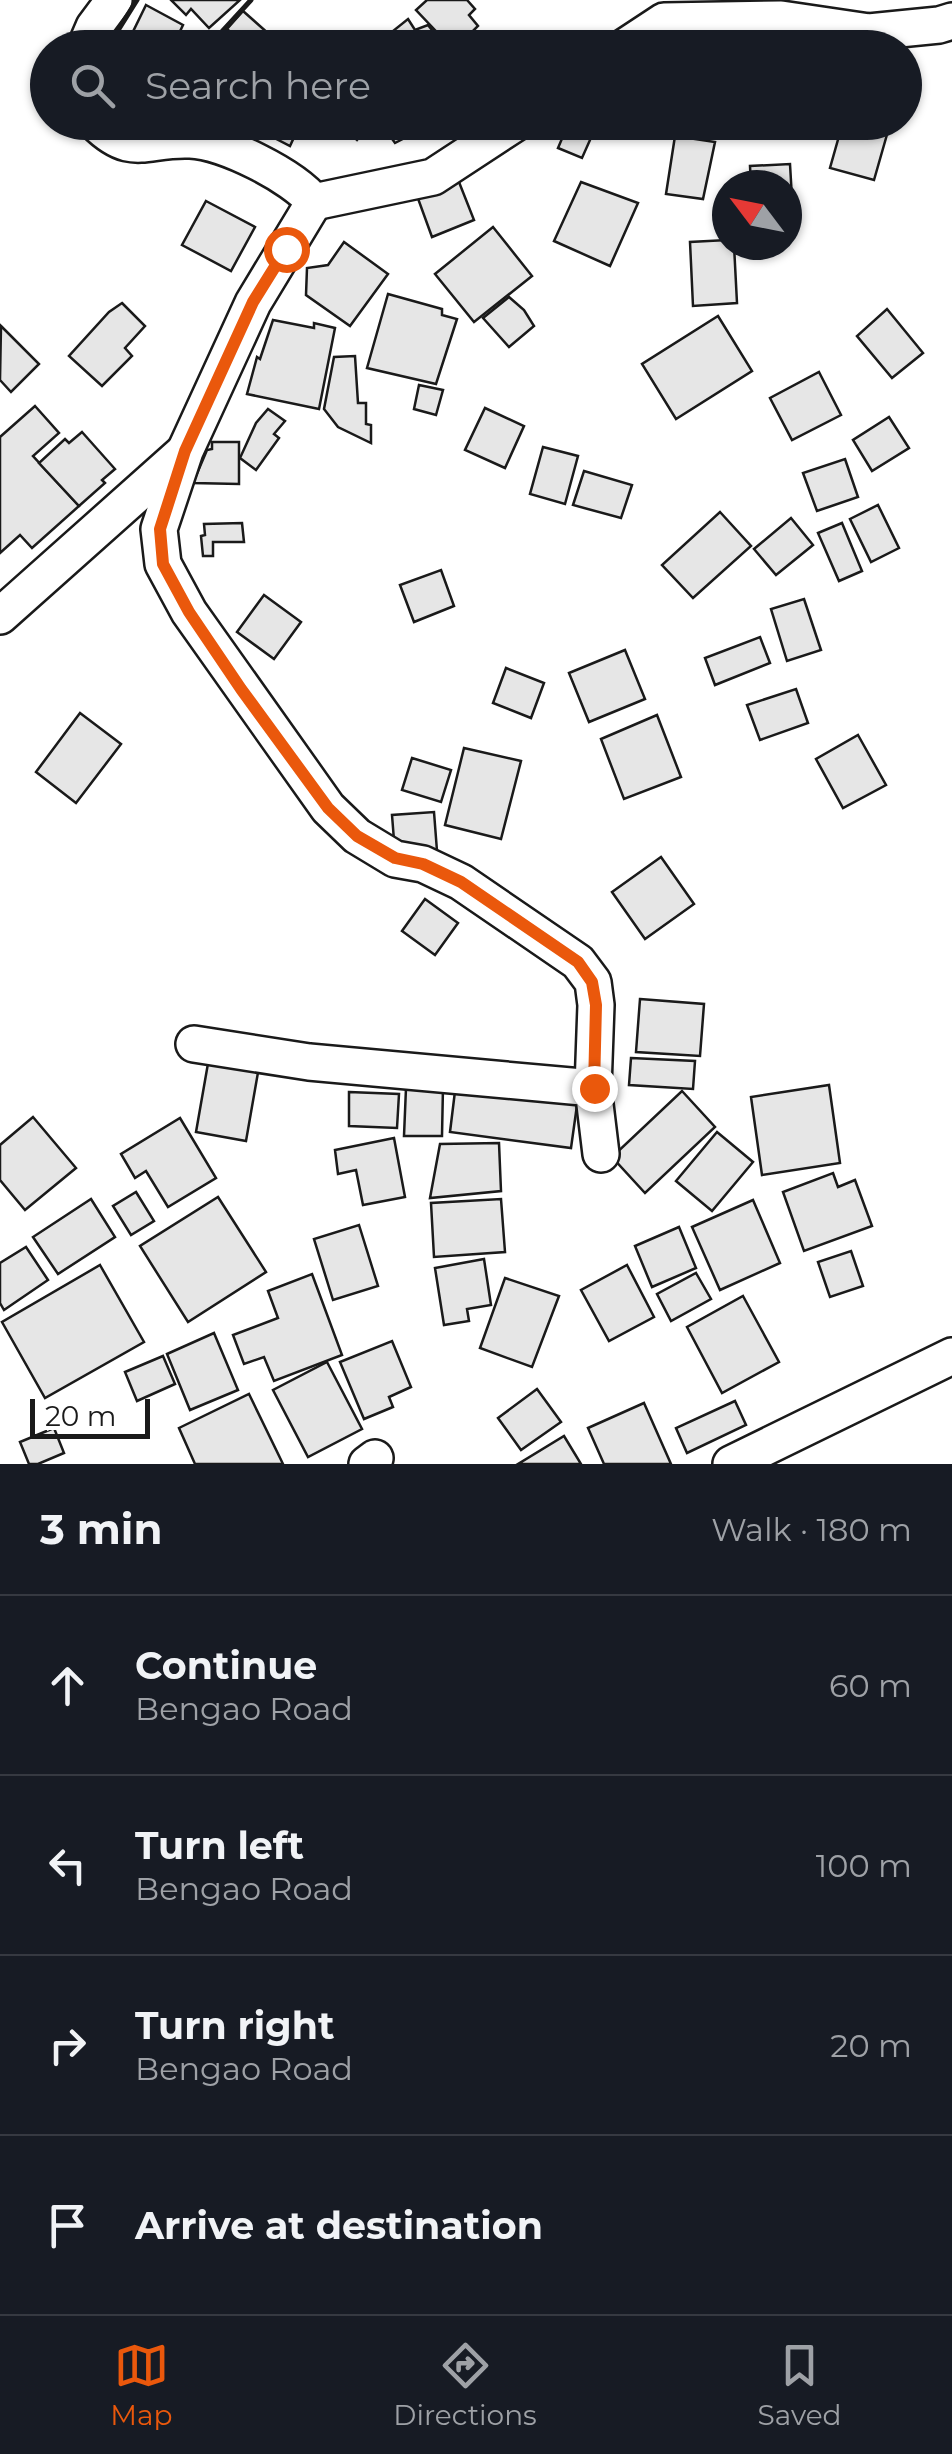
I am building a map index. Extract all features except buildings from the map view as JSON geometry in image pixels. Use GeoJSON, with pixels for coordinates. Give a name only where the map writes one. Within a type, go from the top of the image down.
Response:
{"type":"FeatureCollection","features":[{"type":"Feature","properties":{"kind":"street"},"geometry":{"type":"LineString","coordinates":[[93,30],[114,0]]}},
{"type":"Feature","properties":{"kind":"street"},"geometry":{"type":"LineString","coordinates":[[641,30],[662,10],[781,19],[855,30]]}},
{"type":"Feature","properties":{"kind":"street"},"geometry":{"type":"LineString","coordinates":[[889,30],[952,20]]}},
{"type":"Feature","properties":{"kind":"street"},"geometry":{"type":"LineString","coordinates":[[112,140],[139,144],[190,140],[224,146],[294,184],[314,202]]}},
{"type":"Feature","properties":{"kind":"street"},"geometry":{"type":"LineString","coordinates":[[490,140],[432,177],[314,202],[253,302],[185,451],[160,529],[163,564],[189,612],[328,808],[357,836],[395,858],[423,864],[461,882],[578,962],[592,982],[596,1005],[594,1088],[601,1154]]}},
{"type":"Feature","properties":{"kind":"street"},"geometry":{"type":"LineString","coordinates":[[0,616],[185,451]]}},
{"type":"Feature","properties":{"kind":"street"},"geometry":{"type":"LineString","coordinates":[[194,1044],[309,1062],[594,1088]]}},
{"type":"Feature","properties":{"kind":"street"},"geometry":{"type":"LineString","coordinates":[[730,1464],[952,1356]]}},
{"type":"Feature","properties":{"kind":"wall"},"geometry":{"type":"LineString","coordinates":[[118,30],[137,0]]}},
{"type":"Feature","properties":{"kind":"wall"},"geometry":{"type":"LineString","coordinates":[[224,30],[251,0]]}},
{"type":"Feature","properties":{"kind":"route"},"geometry":{"type":"LineString","coordinates":[[286,249],[253,302],[185,451],[160,529],[163,564],[189,612],[241,689],[328,808],[357,836],[395,858],[423,864],[461,882],[578,962],[592,982],[596,1005],[594,1088]]}}]}
